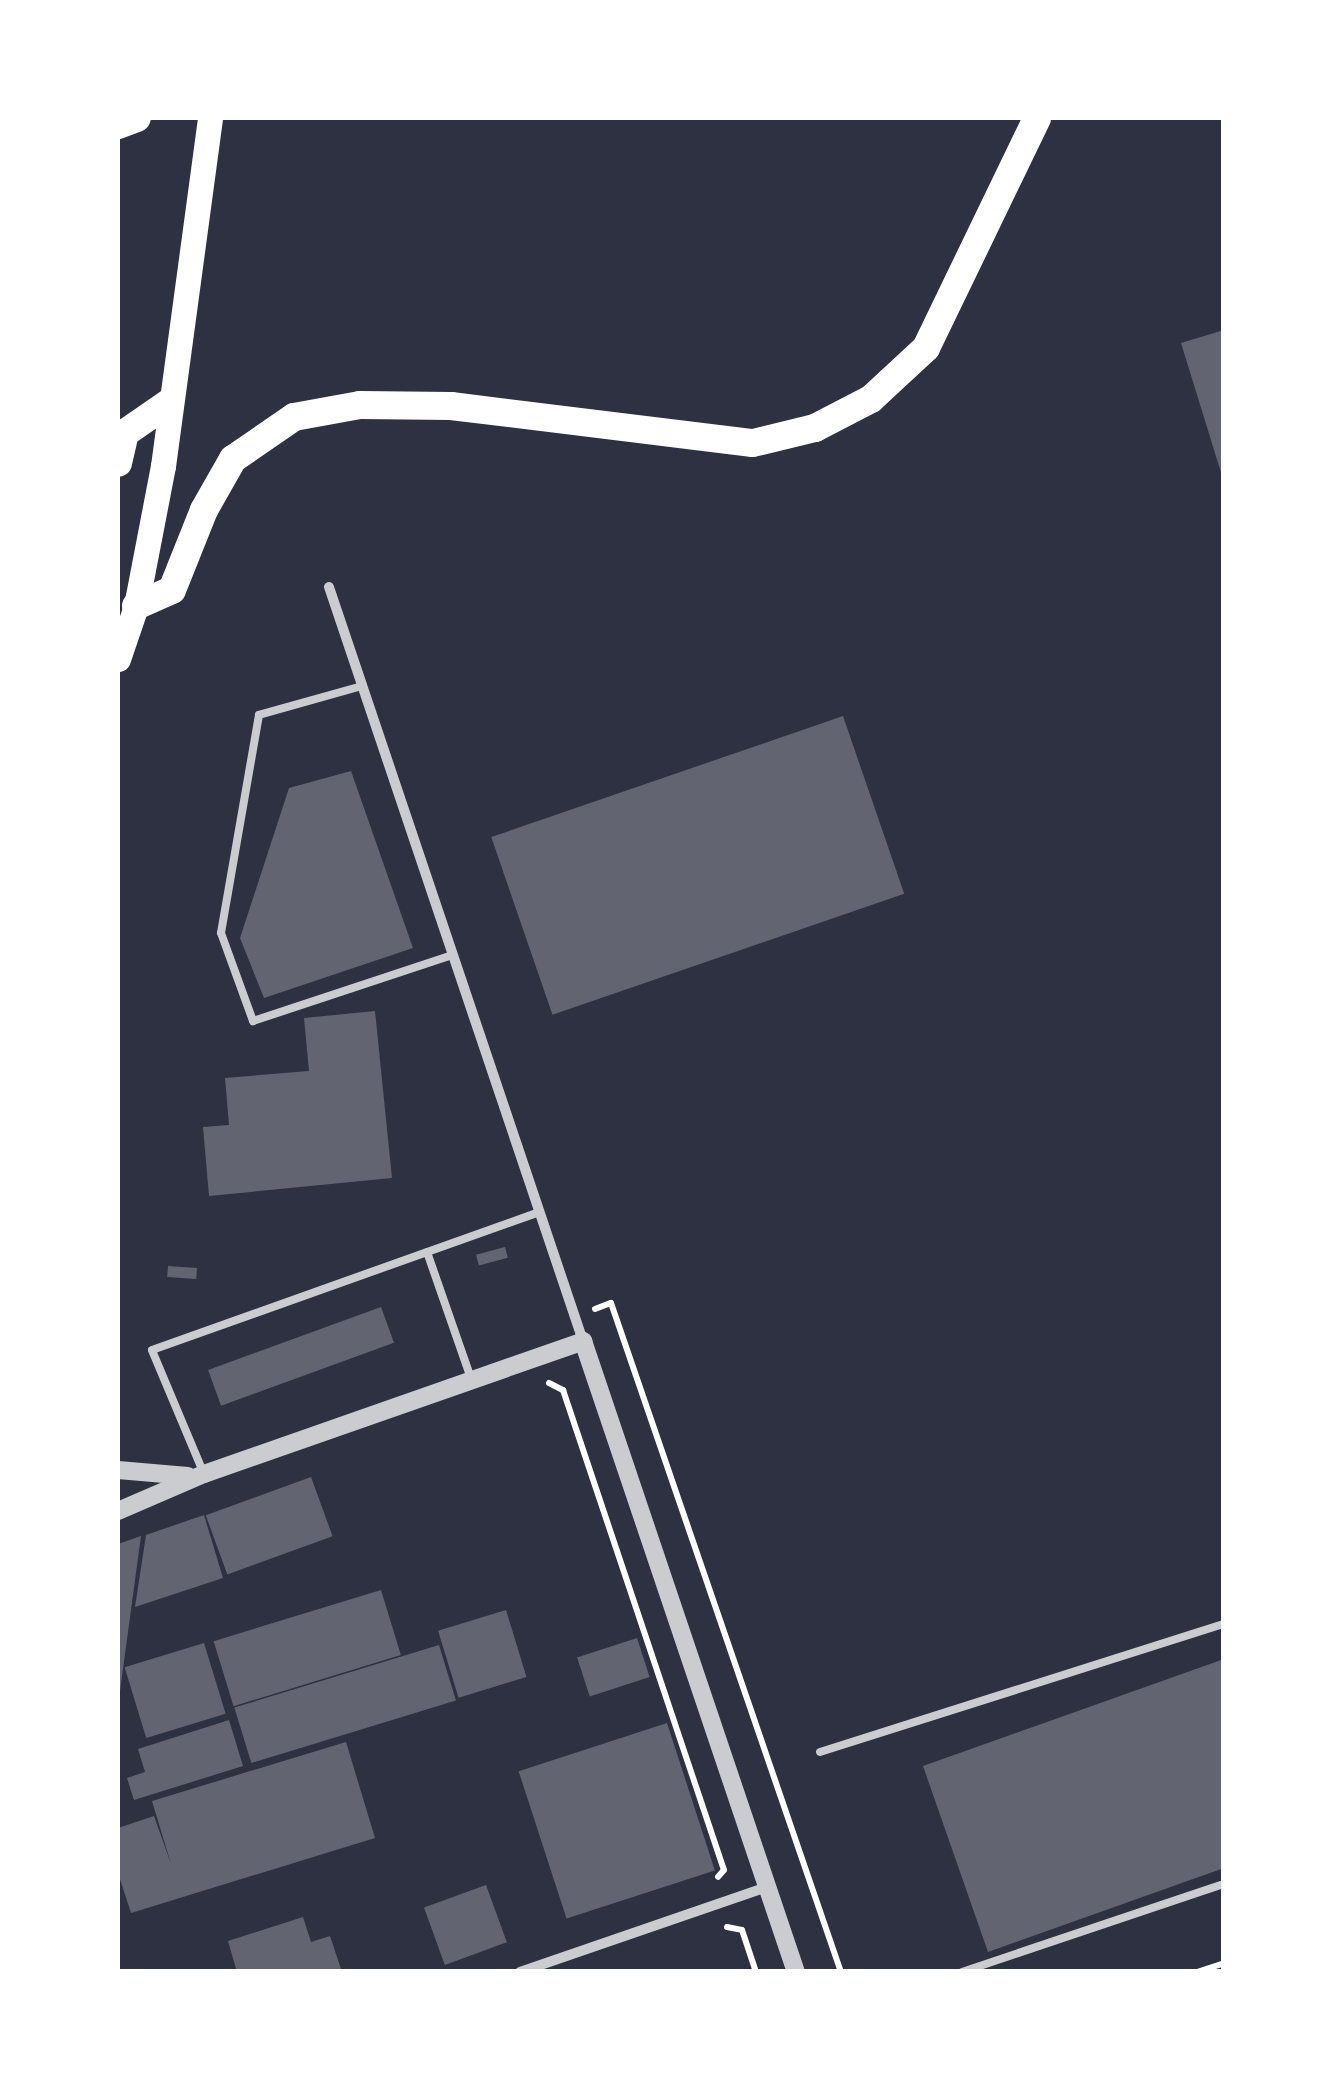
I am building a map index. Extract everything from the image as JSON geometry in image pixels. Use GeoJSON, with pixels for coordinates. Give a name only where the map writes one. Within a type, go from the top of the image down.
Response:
{"type":"FeatureCollection","features":[{"type":"Feature","properties":{"kind":"highway"},"geometry":{"type":"LineString","coordinates":[[118,125],[137,118]]}},
{"type":"Feature","properties":{"kind":"highway"},"geometry":{"type":"LineString","coordinates":[[136,606],[172,590],[204,510],[232,460],[294,417],[360,405],[451,406],[682,440],[753,443],[815,428],[871,399],[926,348],[1036,118]]}},
{"type":"Feature","properties":{"kind":"highway"},"geometry":{"type":"LineString","coordinates":[[118,463],[125,433],[170,402]]}},
{"type":"Feature","properties":{"kind":"main road"},"geometry":{"type":"LineString","coordinates":[[118,660],[136,606],[170,402],[210,118]]}},
{"type":"Feature","properties":{"kind":"street"},"geometry":{"type":"LineString","coordinates":[[329,587],[796,1972]]}},
{"type":"Feature","properties":{"kind":"street"},"geometry":{"type":"LineString","coordinates":[[118,1511],[202,1475],[583,1341]]}},
{"type":"Feature","properties":{"kind":"street"},"geometry":{"type":"LineString","coordinates":[[118,1470],[202,1475]]}},
{"type":"Feature","properties":{"kind":"street"},"geometry":{"type":"LineString","coordinates":[[520,1972],[767,1887]]}},
{"type":"Feature","properties":{"kind":"lane"},"geometry":{"type":"LineString","coordinates":[[362,686],[259,715],[222,932],[253,1021],[452,955]]}},
{"type":"Feature","properties":{"kind":"lane"},"geometry":{"type":"LineString","coordinates":[[202,1475],[152,1350],[539,1212]]}},
{"type":"Feature","properties":{"kind":"lane"},"geometry":{"type":"LineString","coordinates":[[427,1252],[471,1378]]}},
{"type":"Feature","properties":{"kind":"lane"},"geometry":{"type":"LineString","coordinates":[[820,1752],[1224,1624]]}},
{"type":"Feature","properties":{"kind":"lane"},"geometry":{"type":"LineString","coordinates":[[962,1972],[1224,1884]]}},
{"type":"Feature","properties":{"kind":"path"},"geometry":{"type":"LineString","coordinates":[[575,1316],[611,1303],[841,1972]]}},
{"type":"Feature","properties":{"kind":"path"},"geometry":{"type":"LineString","coordinates":[[532,1389],[550,1383],[564,1390],[724,1870],[710,1886],[725,1927],[742,1930],[756,1972]]}},
{"type":"Feature","properties":{"kind":"path"},"geometry":{"type":"LineString","coordinates":[[1197,1972],[1224,1963]]}},
{"type":"Feature","properties":{"kind":"building"},"geometry":{"type":"Polygon","coordinates":[[[1224,330],[1224,479],[1223,479],[1181,343],[1224,330]]]}},
{"type":"Feature","properties":{"kind":"building"},"geometry":{"type":"Polygon","coordinates":[[[843,716],[904,894],[552,1015],[491,837],[843,716]]]}},
{"type":"Feature","properties":{"kind":"building"},"geometry":{"type":"Polygon","coordinates":[[[351,771],[413,948],[264,998],[240,938],[289,788],[351,771]]]}},
{"type":"Feature","properties":{"kind":"building"},"geometry":{"type":"Polygon","coordinates":[[[375,1011],[392,1178],[209,1196],[203,1127],[229,1125],[225,1078],[309,1071],[304,1018],[375,1011]]]}},
{"type":"Feature","properties":{"kind":"building"},"geometry":{"type":"Polygon","coordinates":[[[505,1247],[508,1258],[479,1265],[476,1255],[505,1247]]]}},
{"type":"Feature","properties":{"kind":"building"},"geometry":{"type":"Polygon","coordinates":[[[168,1266],[197,1268],[196,1279],[167,1277],[168,1266]]]}},
{"type":"Feature","properties":{"kind":"building"},"geometry":{"type":"Polygon","coordinates":[[[381,1307],[394,1343],[221,1406],[208,1370],[381,1307]]]}},
{"type":"Feature","properties":{"kind":"building"},"geometry":{"type":"Polygon","coordinates":[[[311,1477],[333,1536],[227,1575],[206,1515],[311,1477]]]}},
{"type":"Feature","properties":{"kind":"building"},"geometry":{"type":"Polygon","coordinates":[[[204,1515],[223,1578],[135,1607],[146,1535],[204,1515]]]}},
{"type":"Feature","properties":{"kind":"building"},"geometry":{"type":"Polygon","coordinates":[[[141,1536],[120,1691],[118,1691],[118,1544],[141,1536]]]}},
{"type":"Feature","properties":{"kind":"building"},"geometry":{"type":"Polygon","coordinates":[[[381,1590],[401,1655],[234,1706],[214,1641],[381,1590]]]}},
{"type":"Feature","properties":{"kind":"building"},"geometry":{"type":"Polygon","coordinates":[[[506,1610],[526,1677],[459,1698],[438,1631],[506,1610]]]}},
{"type":"Feature","properties":{"kind":"building"},"geometry":{"type":"Polygon","coordinates":[[[637,1638],[650,1677],[590,1696],[577,1657],[637,1638]]]}},
{"type":"Feature","properties":{"kind":"building"},"geometry":{"type":"Polygon","coordinates":[[[204,1643],[226,1714],[146,1738],[125,1667],[204,1643]]]}},
{"type":"Feature","properties":{"kind":"building"},"geometry":{"type":"Polygon","coordinates":[[[439,1645],[456,1700],[251,1763],[234,1708],[439,1645]]]}},
{"type":"Feature","properties":{"kind":"building"},"geometry":{"type":"Polygon","coordinates":[[[1224,1659],[1224,1868],[988,1952],[923,1766],[1224,1659]]]}},
{"type":"Feature","properties":{"kind":"building"},"geometry":{"type":"Polygon","coordinates":[[[229,1720],[243,1766],[134,1800],[127,1778],[145,1772],[138,1749],[229,1720]]]}},
{"type":"Feature","properties":{"kind":"building"},"geometry":{"type":"Polygon","coordinates":[[[667,1723],[715,1870],[567,1919],[519,1771],[667,1723]]]}},
{"type":"Feature","properties":{"kind":"building"},"geometry":{"type":"Polygon","coordinates":[[[346,1742],[375,1838],[131,1913],[118,1873],[118,1828],[154,1816],[171,1864],[152,1801],[346,1742]]]}},
{"type":"Feature","properties":{"kind":"building"},"geometry":{"type":"Polygon","coordinates":[[[486,1885],[507,1942],[445,1965],[424,1908],[486,1885]]]}},
{"type":"Feature","properties":{"kind":"building"},"geometry":{"type":"Polygon","coordinates":[[[303,1917],[311,1942],[330,1936],[342,1972],[237,1972],[228,1941],[303,1917]]]}}]}
